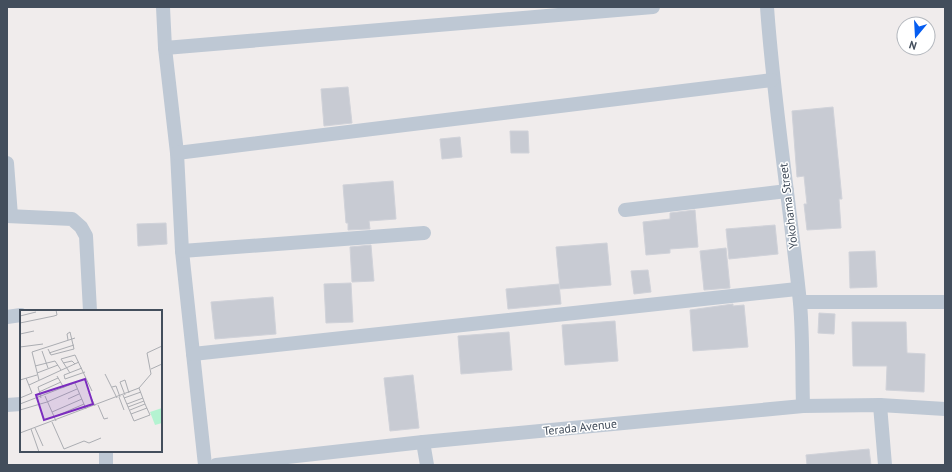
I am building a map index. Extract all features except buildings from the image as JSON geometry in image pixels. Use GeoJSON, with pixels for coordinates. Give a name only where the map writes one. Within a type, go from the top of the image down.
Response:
{"type":"FeatureCollection","features":[{"type":"Feature","properties":{"kind":"street"},"geometry":{"type":"LineString","coordinates":[[163,7],[165,48],[177,153],[182,251],[205,465]]}},
{"type":"Feature","properties":{"kind":"street"},"geometry":{"type":"LineString","coordinates":[[165,48],[653,7]]}},
{"type":"Feature","properties":{"kind":"street","name":"Yokohama Street"},"geometry":{"type":"LineString","coordinates":[[767,7],[772,80],[799,296],[803,406]]}},
{"type":"Feature","properties":{"kind":"street"},"geometry":{"type":"LineString","coordinates":[[177,153],[772,80]]}},
{"type":"Feature","properties":{"kind":"street"},"geometry":{"type":"LineString","coordinates":[[7,163],[9,216],[72,219],[81,227],[86,236],[86,310]]}},
{"type":"Feature","properties":{"kind":"street"},"geometry":{"type":"LineString","coordinates":[[625,210],[787,191]]}},
{"type":"Feature","properties":{"kind":"street"},"geometry":{"type":"LineString","coordinates":[[182,251],[424,233]]}},
{"type":"Feature","properties":{"kind":"street"},"geometry":{"type":"LineString","coordinates":[[193,354],[799,296],[945,302]]}},
{"type":"Feature","properties":{"kind":"street"},"geometry":{"type":"LineString","coordinates":[[7,316],[20,315]]}},
{"type":"Feature","properties":{"kind":"street"},"geometry":{"type":"LineString","coordinates":[[7,405],[20,404]]}},
{"type":"Feature","properties":{"kind":"street"},"geometry":{"type":"LineString","coordinates":[[880,405],[885,465]]}},
{"type":"Feature","properties":{"kind":"street","name":"Terada Avenue"},"geometry":{"type":"LineString","coordinates":[[216,465],[423,442],[803,406],[880,405],[945,409]]}},
{"type":"Feature","properties":{"kind":"street"},"geometry":{"type":"LineString","coordinates":[[423,442],[427,465]]}},
{"type":"Feature","properties":{"kind":"street"},"geometry":{"type":"LineString","coordinates":[[106,452],[106,465]]}}]}
